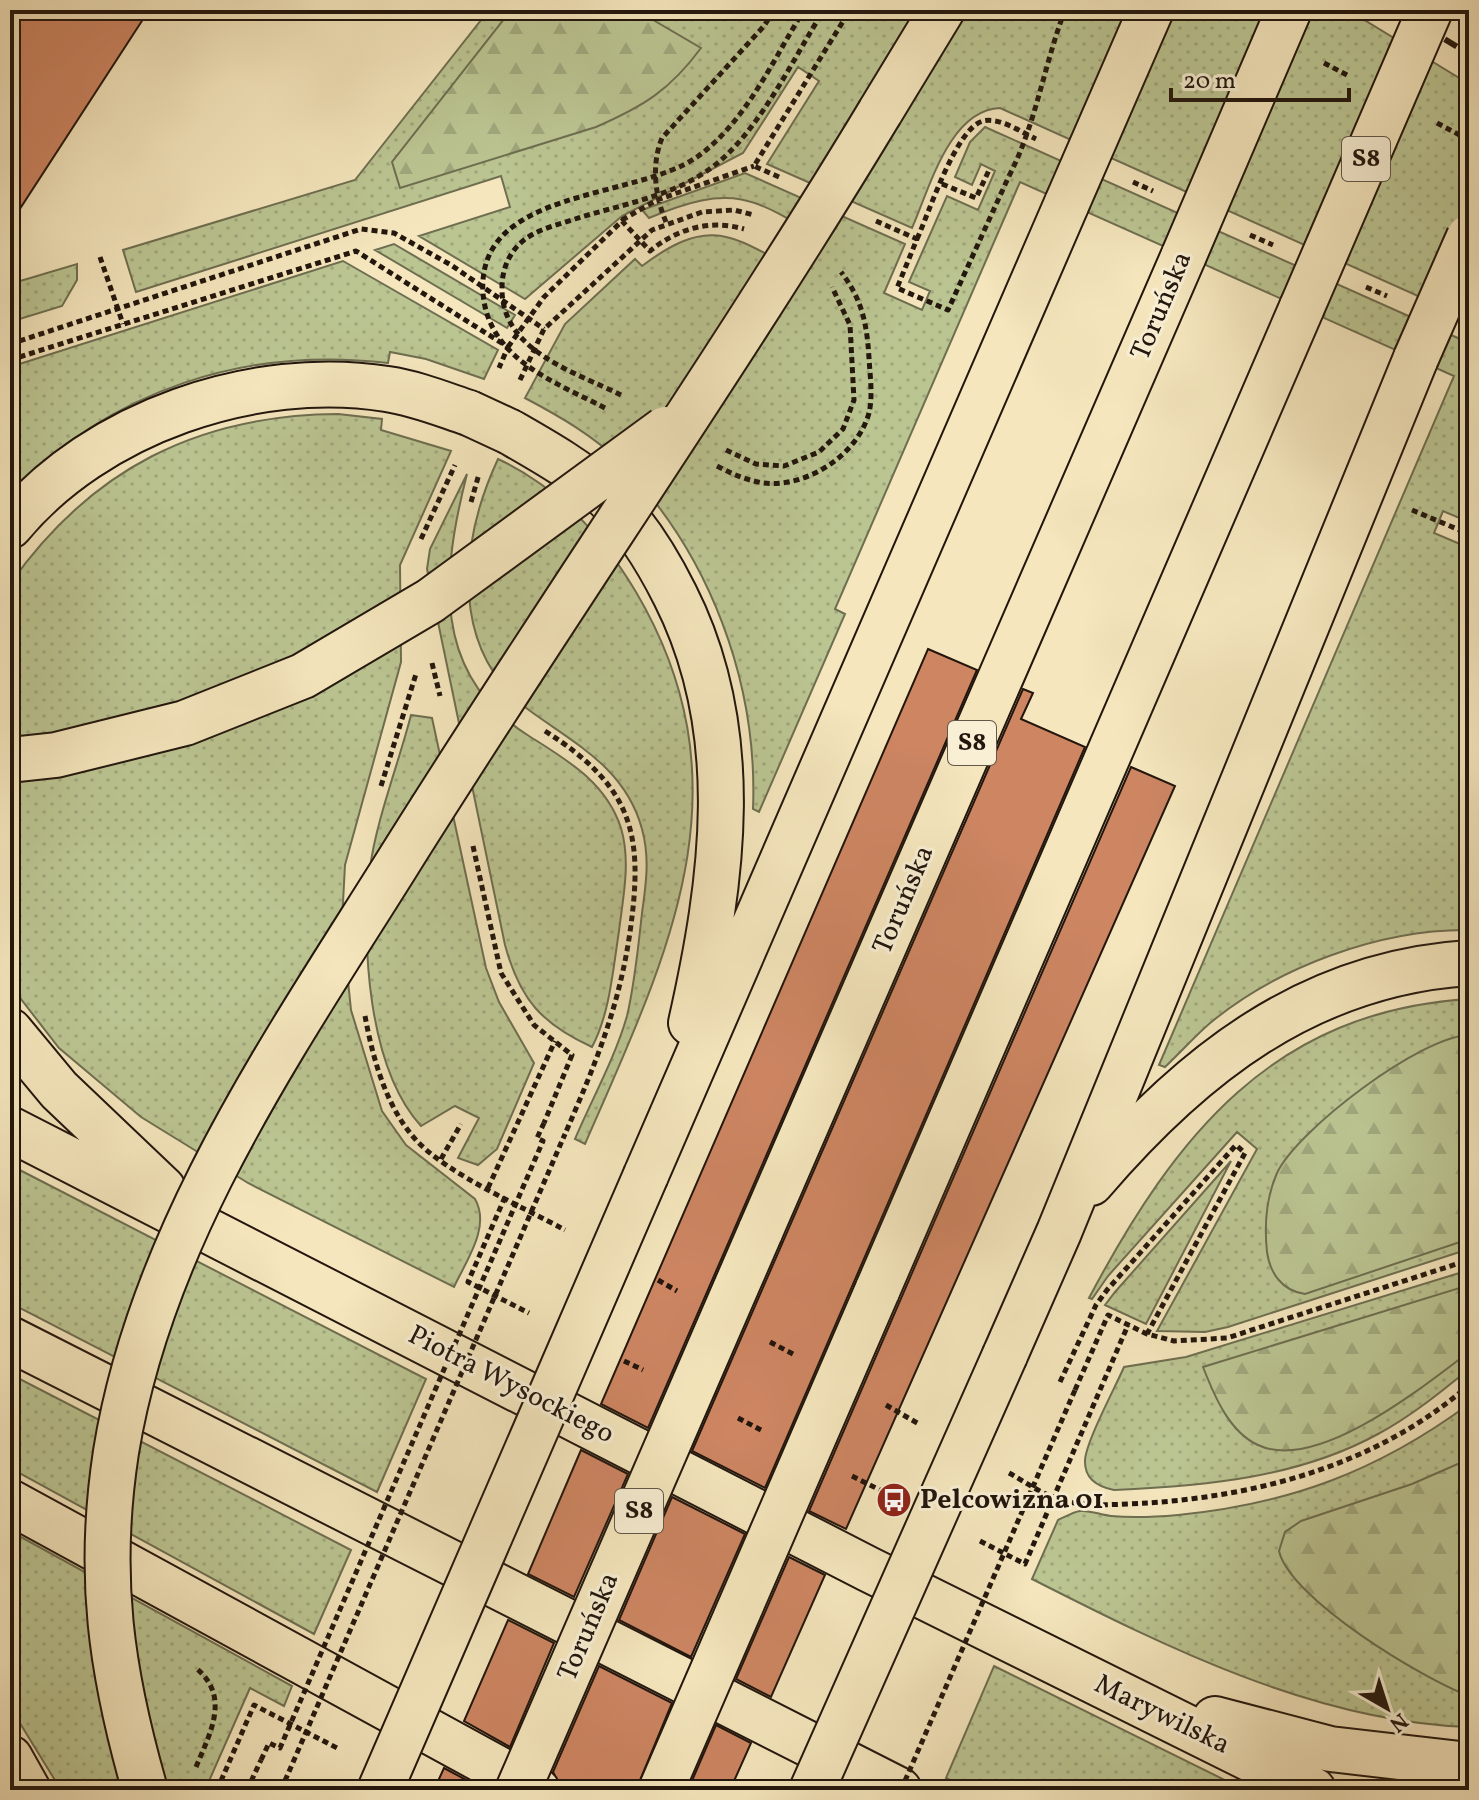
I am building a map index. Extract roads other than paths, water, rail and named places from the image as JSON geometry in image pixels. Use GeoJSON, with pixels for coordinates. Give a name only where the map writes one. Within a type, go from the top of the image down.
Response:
{"type":"FeatureCollection","features":[{"type":"Feature","properties":{"kind":"main road"},"geometry":{"type":"LineString","coordinates":[[145,1790],[126,1724],[109,1632],[107,1538],[117,1450],[139,1356],[171,1268],[208,1183],[276,1058],[547,625],[778,281],[942,10]]}},
{"type":"Feature","properties":{"kind":"main road"},"geometry":{"type":"LineString","coordinates":[[380,1790],[1151,10]]}},
{"type":"Feature","properties":{"kind":"main road","name":"Toruńska"},"geometry":{"type":"LineString","coordinates":[[518,1790],[1289,10]]}},
{"type":"Feature","properties":{"kind":"main road","name":"S8"},"geometry":{"type":"LineString","coordinates":[[661,1790],[1430,10]]}},
{"type":"Feature","properties":{"kind":"main road"},"geometry":{"type":"LineString","coordinates":[[812,1790],[1059,1232],[1416,358],[1469,237]]}},
{"type":"Feature","properties":{"kind":"main road"},"geometry":{"type":"LineString","coordinates":[[10,526],[52,483],[88,457],[131,433],[223,398],[310,384],[387,389],[469,413],[510,432],[581,476],[607,497],[647,545],[692,633],[711,687],[723,778],[721,827],[708,943],[682,1068],[646,1175]]}},
{"type":"Feature","properties":{"kind":"main road"},"geometry":{"type":"LineString","coordinates":[[10,760],[56,755],[140,736],[243,702],[303,676],[430,601],[610,472],[700,398]]}},
{"type":"Feature","properties":{"kind":"main road"},"geometry":{"type":"LineString","coordinates":[[1059,1232],[1090,1184],[1122,1146],[1158,1110],[1240,1043],[1296,1009],[1366,980],[1404,971],[1469,963]]}},
{"type":"Feature","properties":{"kind":"main road"},"geometry":{"type":"LineString","coordinates":[[10,1031],[59,1090],[135,1165],[182,1204],[246,1249]]}},
{"type":"Feature","properties":{"kind":"main road","name":"Piotra Wysockiego"},"geometry":{"type":"LineString","coordinates":[[10,1129],[1011,1641]]}},
{"type":"Feature","properties":{"kind":"main road"},"geometry":{"type":"LineString","coordinates":[[10,1339],[900,1790]]}},
{"type":"Feature","properties":{"kind":"main road"},"geometry":{"type":"LineString","coordinates":[[10,1502],[537,1790]]}},
{"type":"Feature","properties":{"kind":"main road"},"geometry":{"type":"LineString","coordinates":[[1011,1641],[1151,1698],[1248,1728],[1357,1753],[1469,1765]]}},
{"type":"Feature","properties":{"kind":"main road","name":"Marywilska"},"geometry":{"type":"LineString","coordinates":[[1011,1641],[1313,1790]]}},
{"type":"Feature","properties":{"kind":"main road"},"geometry":{"type":"LineString","coordinates":[[10,1758],[28,1790]]}},
{"type":"Feature","properties":{"kind":"railway"},"geometry":{"type":"LineString","coordinates":[[1397,10],[1469,54]]}},
{"type":"Feature","properties":{"kind":"place","name":"Pelcowizna 01"},"geometry":{"type":"Point","coordinates":[894,1500]}}]}
